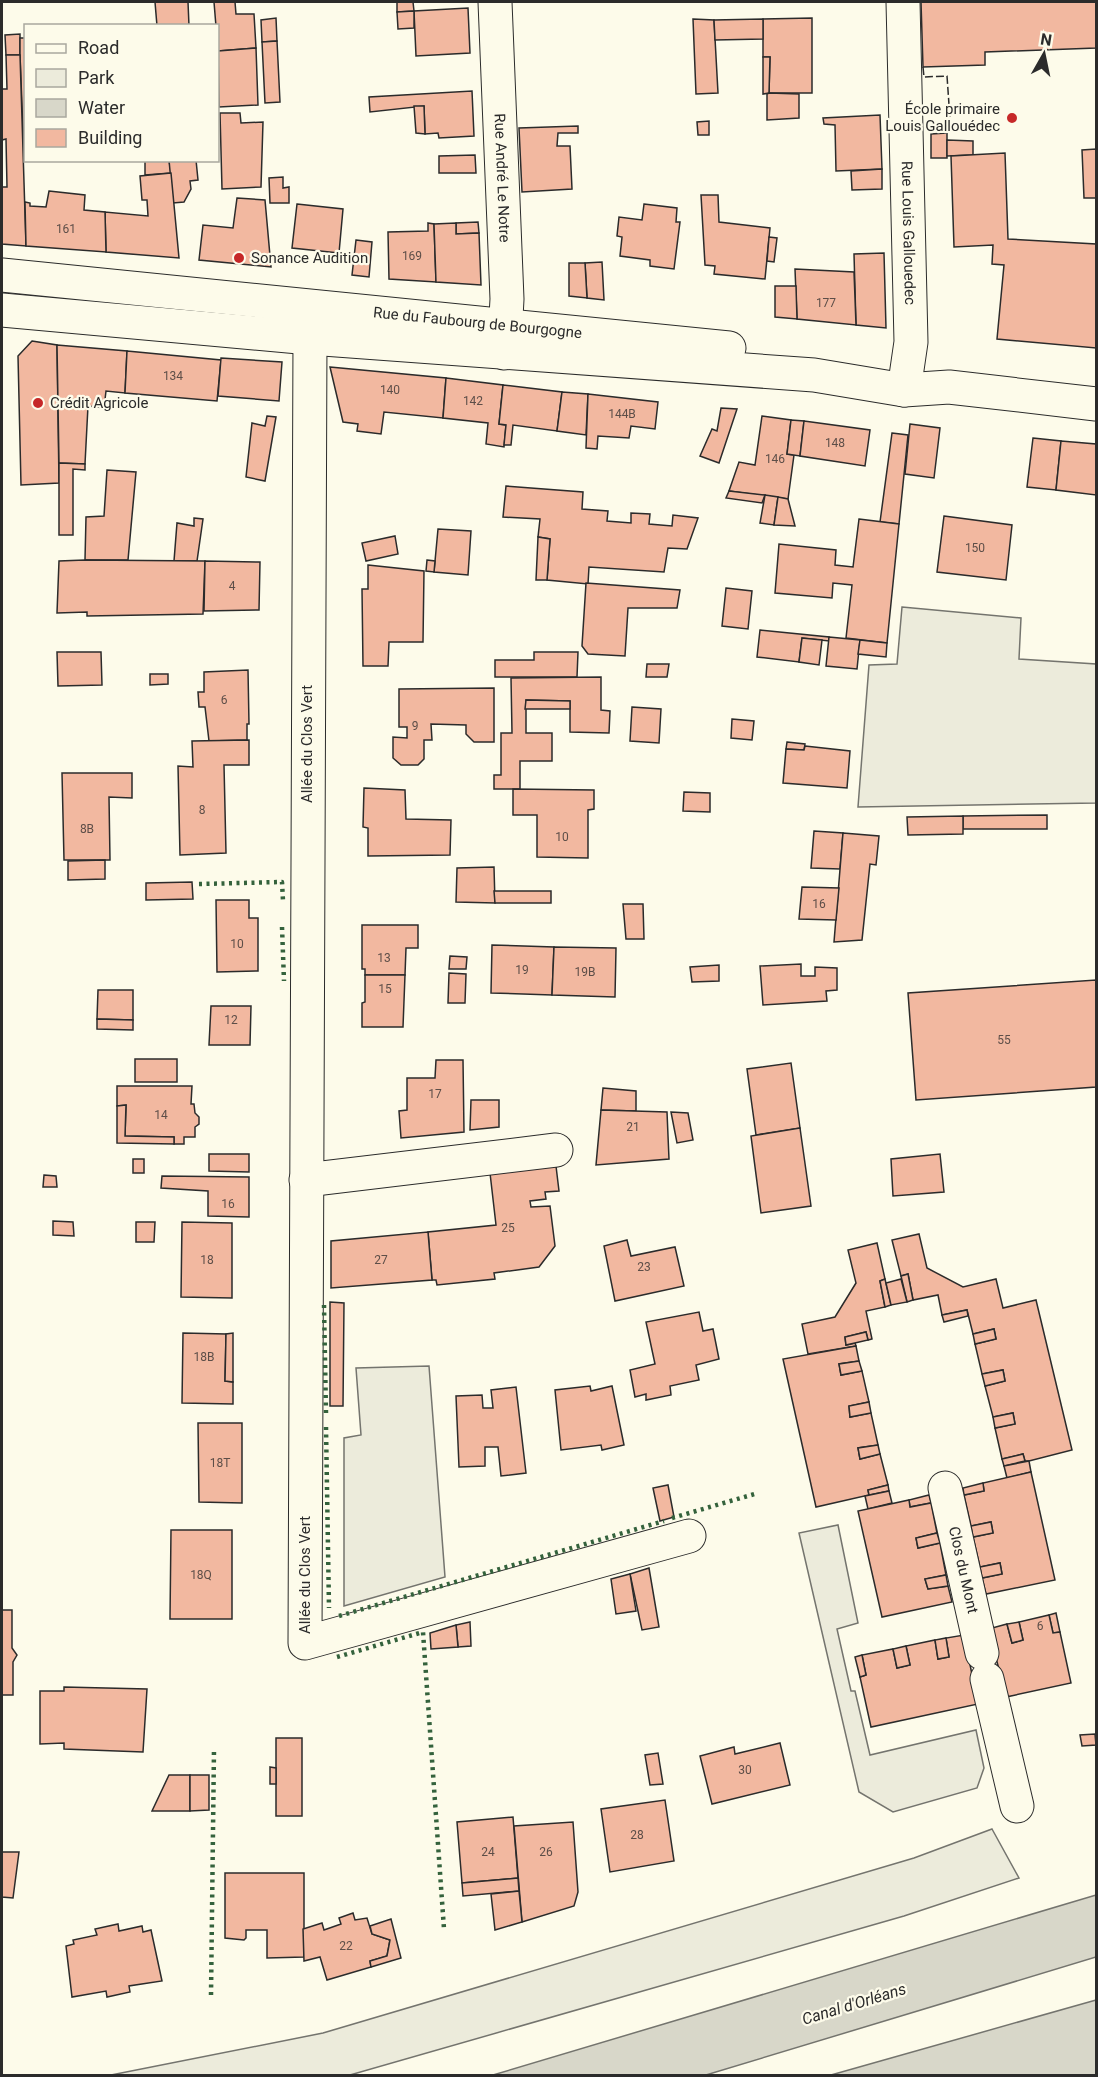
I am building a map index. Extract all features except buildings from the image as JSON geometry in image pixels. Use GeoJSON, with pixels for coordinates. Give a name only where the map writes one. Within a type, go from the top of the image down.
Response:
{"type":"FeatureCollection","features":[{"type":"Feature","properties":{"kind":"street","name":"Rue André Le Notre"},"geometry":{"type":"LineString","coordinates":[[495,2],[505,340]]}},
{"type":"Feature","properties":{"kind":"street","name":"Rue Louis Gallouedec"},"geometry":{"type":"LineString","coordinates":[[903,2],[911,342],[906,380]]}},
{"type":"Feature","properties":{"kind":"street","name":"Rue du Faubourg de Bourgogne"},"geometry":{"type":"LineString","coordinates":[[2,275],[311,323]]}},
{"type":"Feature","properties":{"kind":"street","name":"Rue du Faubourg de Bourgogne"},"geometry":{"type":"LineString","coordinates":[[2,310],[311,323],[505,340],[814,375],[906,380],[1096,404]]}},
{"type":"Feature","properties":{"kind":"street","name":"Allée du Clos Vert"},"geometry":{"type":"LineString","coordinates":[[311,323],[305,1643],[689,1536]]}},
{"type":"Feature","properties":{"kind":"street"},"geometry":{"type":"LineString","coordinates":[[306,1180],[556,1150]]}},
{"type":"Feature","properties":{"kind":"street","name":"Clos du Mont"},"geometry":{"type":"LineString","coordinates":[[945,1488],[1017,1806]]}},
{"type":"Feature","properties":{"kind":"green space"},"geometry":{"type":"Polygon","coordinates":[[[902,607],[1021,618],[1019,659],[1096,664],[1096,803],[858,807],[869,665],[897,664],[902,607]]]}},
{"type":"Feature","properties":{"kind":"green space"},"geometry":{"type":"Polygon","coordinates":[[[429,1366],[445,1577],[344,1606],[344,1438],[361,1435],[356,1368],[429,1366]]]}},
{"type":"Feature","properties":{"kind":"green space"},"geometry":{"type":"Polygon","coordinates":[[[838,1525],[858,1623],[837,1629],[851,1691],[855,1691],[870,1755],[976,1730],[984,1768],[977,1788],[893,1812],[859,1792],[799,1533],[838,1525]]]}},
{"type":"Feature","properties":{"kind":"green space"},"geometry":{"type":"Polygon","coordinates":[[[992,1829],[1019,1878],[904,1916],[350,2075],[111,2075],[323,2033],[914,1858],[992,1829]]]}},
{"type":"Feature","properties":{"kind":"water","name":"Canal d'Orléans"},"geometry":{"type":"Polygon","coordinates":[[[1096,1895],[1096,1957],[706,2075],[493,2075],[1096,1895]]]}},
{"type":"Feature","properties":{"kind":"water"},"geometry":{"type":"Polygon","coordinates":[[[1096,2000],[1096,2075],[831,2075],[1096,2000]]]}},
{"type":"Feature","properties":{"kind":"hedge"},"geometry":{"type":"LineString","coordinates":[[199,884],[282,882],[283,901]]}},
{"type":"Feature","properties":{"kind":"hedge"},"geometry":{"type":"LineString","coordinates":[[282,927],[284,981]]}},
{"type":"Feature","properties":{"kind":"hedge"},"geometry":{"type":"LineString","coordinates":[[324,1305],[326,1413]]}},
{"type":"Feature","properties":{"kind":"hedge"},"geometry":{"type":"LineString","coordinates":[[326,1427],[329,1608]]}},
{"type":"Feature","properties":{"kind":"hedge"},"geometry":{"type":"LineString","coordinates":[[672,1518],[758,1493]]}},
{"type":"Feature","properties":{"kind":"hedge"},"geometry":{"type":"LineString","coordinates":[[339,1616],[664,1521]]}},
{"type":"Feature","properties":{"kind":"hedge"},"geometry":{"type":"LineString","coordinates":[[337,1657],[423,1632],[444,1929]]}},
{"type":"Feature","properties":{"kind":"hedge"},"geometry":{"type":"LineString","coordinates":[[211,1995],[214,1749]]}},
{"type":"Feature","properties":{"kind":"fence"},"geometry":{"type":"LineString","coordinates":[[923,67],[924,77],[947,76],[950,119],[937,133]]}},
{"type":"Feature","properties":{"kind":"place","name":"École primaire Louis Gallouédec"},"geometry":{"type":"Point","coordinates":[1012,118]}},
{"type":"Feature","properties":{"kind":"place","name":"Sonance Audition"},"geometry":{"type":"Point","coordinates":[239,258]}},
{"type":"Feature","properties":{"kind":"place","name":"Crédit Agricole"},"geometry":{"type":"Point","coordinates":[38,403]}}]}
